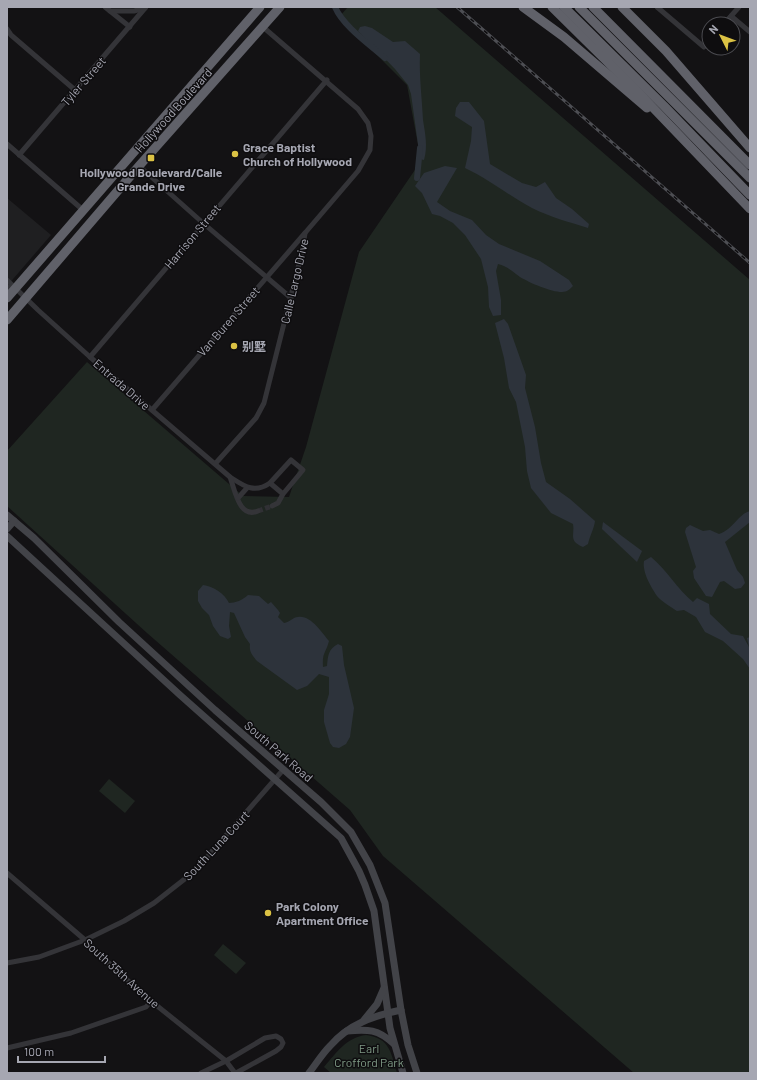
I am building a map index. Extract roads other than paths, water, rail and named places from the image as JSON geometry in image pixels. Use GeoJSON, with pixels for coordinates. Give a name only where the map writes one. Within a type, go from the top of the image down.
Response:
{"type":"FeatureCollection","features":[{"type":"Feature","properties":{"kind":"highway","name":"Hollywood Boulevard"},"geometry":{"type":"LineString","coordinates":[[7,298],[11,288],[145,140],[259,7]]}},
{"type":"Feature","properties":{"kind":"highway"},"geometry":{"type":"LineString","coordinates":[[523,7],[564,37],[634,98],[670,126]]}},
{"type":"Feature","properties":{"kind":"highway"},"geometry":{"type":"LineString","coordinates":[[552,7],[636,90],[750,209]]}},
{"type":"Feature","properties":{"kind":"highway"},"geometry":{"type":"LineString","coordinates":[[564,7],[658,100],[750,195]]}},
{"type":"Feature","properties":{"kind":"highway"},"geometry":{"type":"LineString","coordinates":[[579,7],[750,178]]}},
{"type":"Feature","properties":{"kind":"highway"},"geometry":{"type":"LineString","coordinates":[[593,7],[750,165]]}},
{"type":"Feature","properties":{"kind":"highway"},"geometry":{"type":"LineString","coordinates":[[622,7],[666,51],[750,148]]}},
{"type":"Feature","properties":{"kind":"highway","name":"Hollywood Boulevard"},"geometry":{"type":"LineString","coordinates":[[7,320],[139,166],[278,9]]}},
{"type":"Feature","properties":{"kind":"highway"},"geometry":{"type":"LineString","coordinates":[[139,166],[139,157],[145,140]]}},
{"type":"Feature","properties":{"kind":"highway"},"geometry":{"type":"LineString","coordinates":[[106,205],[120,181],[121,174],[119,169]]}},
{"type":"Feature","properties":{"kind":"street"},"geometry":{"type":"LineString","coordinates":[[105,7],[130,27]]}},
{"type":"Feature","properties":{"kind":"street"},"geometry":{"type":"LineString","coordinates":[[110,12],[134,11],[146,7]]}},
{"type":"Feature","properties":{"kind":"street","name":"Tyler Street"},"geometry":{"type":"LineString","coordinates":[[19,155],[146,7]]}},
{"type":"Feature","properties":{"kind":"street"},"geometry":{"type":"LineString","coordinates":[[657,7],[701,44]]}},
{"type":"Feature","properties":{"kind":"street"},"geometry":{"type":"LineString","coordinates":[[731,16],[739,7]]}},
{"type":"Feature","properties":{"kind":"street"},"geometry":{"type":"LineString","coordinates":[[741,24],[750,32]]}},
{"type":"Feature","properties":{"kind":"street","name":"Calle Largo Drive"},"geometry":{"type":"LineString","coordinates":[[215,464],[256,418],[264,403],[291,298],[305,232],[358,171],[370,150],[371,136],[368,123],[358,109],[327,80],[263,27]]}},
{"type":"Feature","properties":{"kind":"street"},"geometry":{"type":"LineString","coordinates":[[7,29],[11,35],[75,90]]}},
{"type":"Feature","properties":{"kind":"street","name":"Harrison Street"},"geometry":{"type":"LineString","coordinates":[[90,357],[203,223],[327,80]]}},
{"type":"Feature","properties":{"kind":"street"},"geometry":{"type":"LineString","coordinates":[[7,144],[83,210]]}},
{"type":"Feature","properties":{"kind":"street"},"geometry":{"type":"LineString","coordinates":[[139,166],[291,298]]}},
{"type":"Feature","properties":{"kind":"street","name":"Van Buren Street"},"geometry":{"type":"LineString","coordinates":[[152,410],[305,232]]}},
{"type":"Feature","properties":{"kind":"street","name":"Entrada Drive"},"geometry":{"type":"LineString","coordinates":[[7,280],[11,288],[25,298],[90,357],[230,477],[247,488]]}},
{"type":"Feature","properties":{"kind":"street"},"geometry":{"type":"LineString","coordinates":[[238,498],[247,488],[265,487],[291,460],[303,470],[283,494],[278,503],[272,506]]}},
{"type":"Feature","properties":{"kind":"street"},"geometry":{"type":"LineString","coordinates":[[230,477],[242,508],[247,512],[258,511]]}},
{"type":"Feature","properties":{"kind":"street"},"geometry":{"type":"LineString","coordinates":[[270,483],[283,494]]}},
{"type":"Feature","properties":{"kind":"street","name":"South Park Road"},"geometry":{"type":"LineString","coordinates":[[7,515],[119,622],[340,820],[351,832],[370,865],[385,904],[401,1010],[408,1045],[417,1073]]}},
{"type":"Feature","properties":{"kind":"street"},"geometry":{"type":"LineString","coordinates":[[7,529],[14,521]]}},
{"type":"Feature","properties":{"kind":"street","name":"South Park Road"},"geometry":{"type":"LineString","coordinates":[[7,536],[180,695],[331,828],[340,838],[365,885],[374,912],[390,1028],[403,1073]]}},
{"type":"Feature","properties":{"kind":"street","name":"South Luna Court"},"geometry":{"type":"LineString","coordinates":[[7,963],[39,957],[85,940],[124,921],[154,903],[186,878],[208,856],[283,770]]}},
{"type":"Feature","properties":{"kind":"street","name":"South 35th Avenue"},"geometry":{"type":"LineString","coordinates":[[7,873],[85,940],[151,1001],[226,1061],[235,1073]]}},
{"type":"Feature","properties":{"kind":"street"},"geometry":{"type":"LineString","coordinates":[[363,1021],[377,1004],[384,986]]}},
{"type":"Feature","properties":{"kind":"street"},"geometry":{"type":"LineString","coordinates":[[7,1048],[71,1034],[146,1007],[151,1001]]}},
{"type":"Feature","properties":{"kind":"street"},"geometry":{"type":"LineString","coordinates":[[309,1073],[330,1046],[345,1031],[363,1021],[401,1010]]}},
{"type":"Feature","properties":{"kind":"street"},"geometry":{"type":"LineString","coordinates":[[345,1031],[363,1029],[374,1031],[386,1037],[395,1045]]}},
{"type":"Feature","properties":{"kind":"street"},"geometry":{"type":"LineString","coordinates":[[201,1073],[226,1061],[265,1038],[276,1036],[281,1039],[283,1043],[282,1047],[235,1073]]}},
{"type":"Feature","properties":{"kind":"waterway"},"geometry":{"type":"LineString","coordinates":[[335,7],[350,28],[385,58]]}},
{"type":"Feature","properties":{"kind":"waterway"},"geometry":{"type":"LineString","coordinates":[[417,178],[420,148]]}},
{"type":"Feature","properties":{"kind":"tunnel"},"geometry":{"type":"LineString","coordinates":[[258,511],[272,506]]}},
{"type":"Feature","properties":{"kind":"railway"},"geometry":{"type":"LineString","coordinates":[[457,7],[750,263]]}},
{"type":"Feature","properties":{"kind":"place","name":"Grace Baptist Church of Hollywood"},"geometry":{"type":"Point","coordinates":[235,154]}},
{"type":"Feature","properties":{"kind":"place","name":"Hollywood Boulevard/Calle Grande Drive"},"geometry":{"type":"Point","coordinates":[151,158]}},
{"type":"Feature","properties":{"kind":"place","name":"别墅"},"geometry":{"type":"Point","coordinates":[234,346]}},
{"type":"Feature","properties":{"kind":"place","name":"Park Colony Apartment Office"},"geometry":{"type":"Point","coordinates":[268,913]}},
{"type":"Feature","properties":{"kind":"park label","name":"Earl Crofford Park"},"geometry":{"type":"Point","coordinates":[369,1055]}}]}
